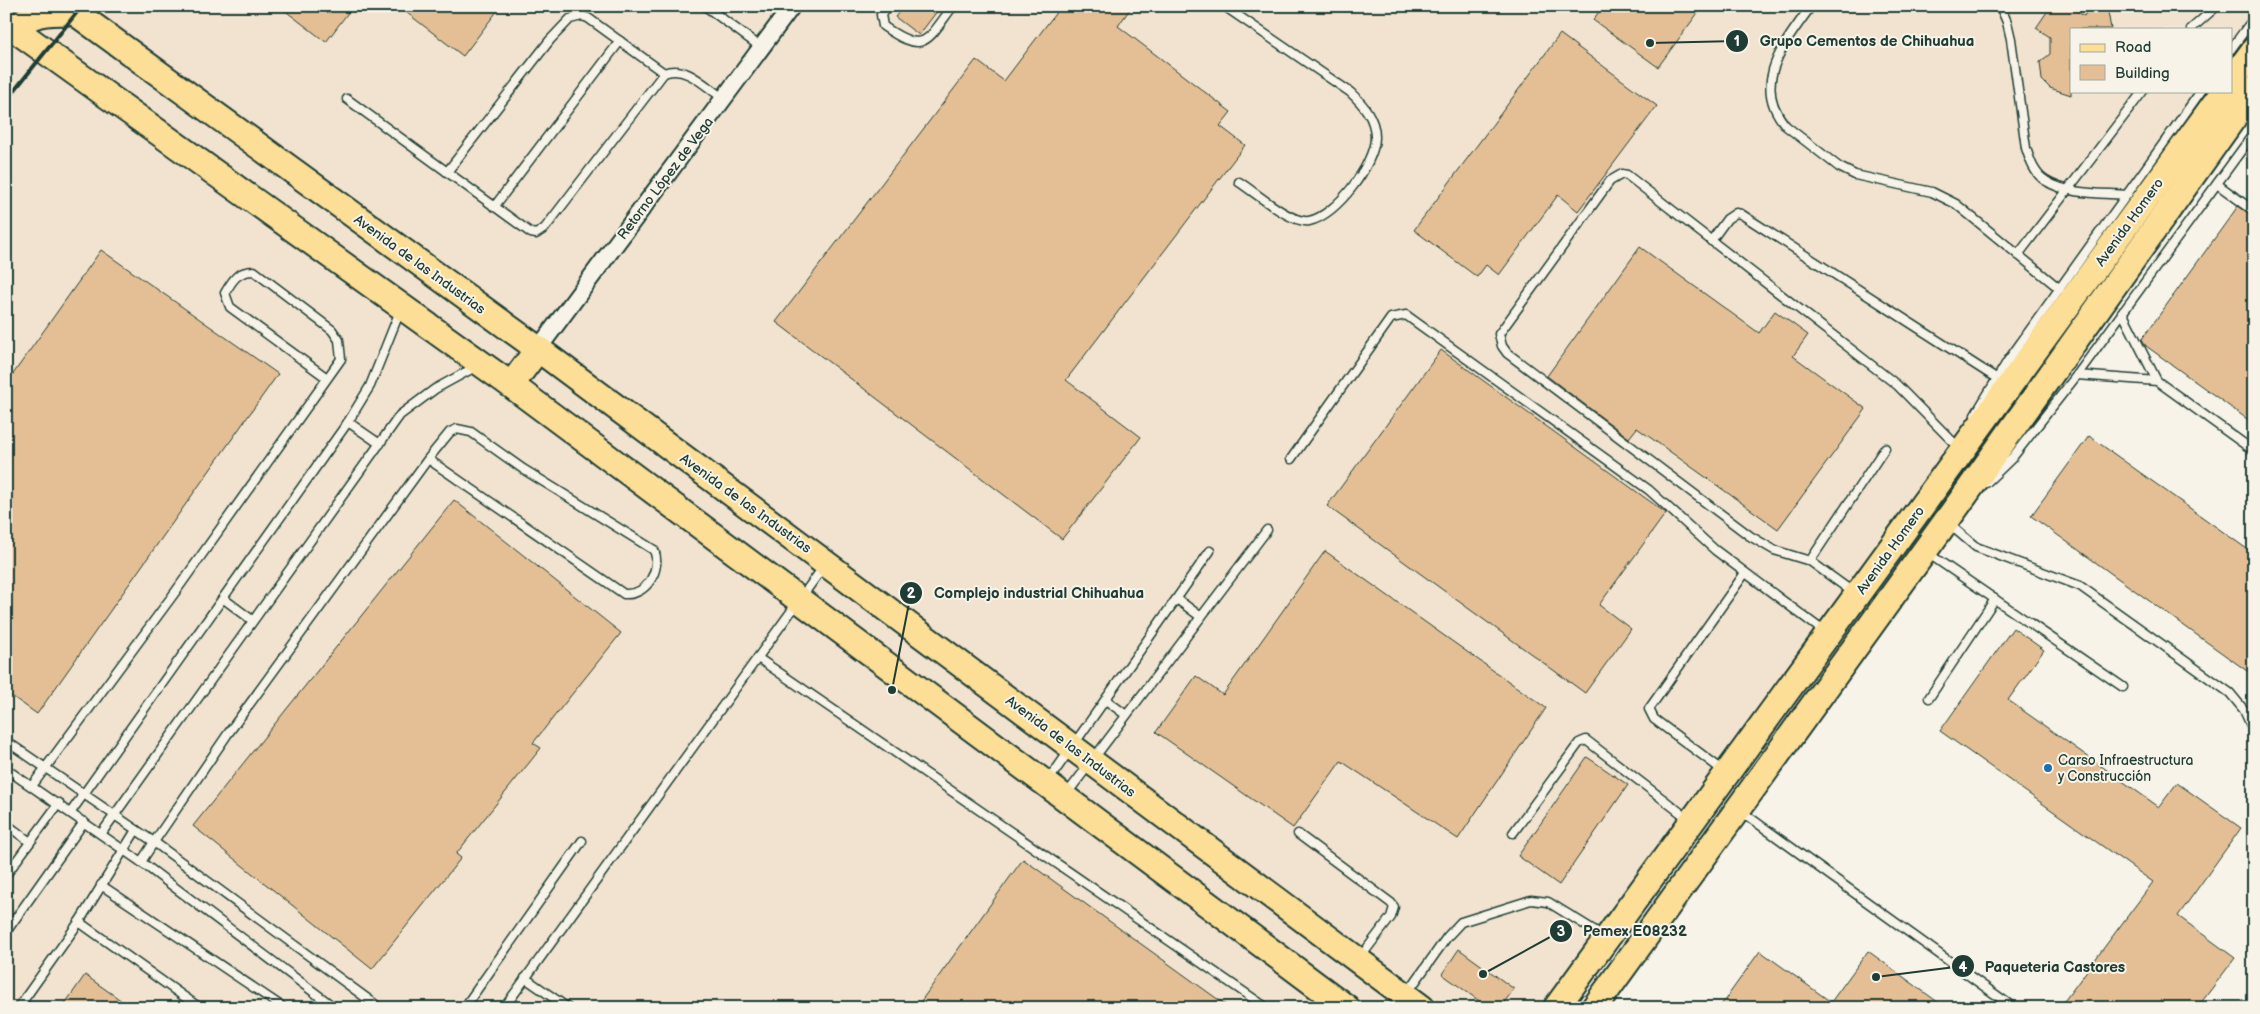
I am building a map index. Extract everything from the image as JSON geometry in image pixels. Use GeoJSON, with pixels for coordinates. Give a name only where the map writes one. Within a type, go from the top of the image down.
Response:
{"type":"FeatureCollection","features":[{"type":"Feature","properties":{"kind":"main road"},"geometry":{"type":"LineString","coordinates":[[69,9],[41,12],[10,26],[510,385],[1347,1008]]}},
{"type":"Feature","properties":{"kind":"main road","name":"Avenida de las Industrias"},"geometry":{"type":"LineString","coordinates":[[69,9],[538,349],[1414,1002]]}},
{"type":"Feature","properties":{"kind":"main road"},"geometry":{"type":"LineString","coordinates":[[2232,80],[2254,50]]}},
{"type":"Feature","properties":{"kind":"main road","name":"Avenida Homero"},"geometry":{"type":"LineString","coordinates":[[1556,1008],[1945,475],[2202,141],[2254,89]]}},
{"type":"Feature","properties":{"kind":"main road","name":"Avenida Homero"},"geometry":{"type":"LineString","coordinates":[[1601,1005],[1738,809],[1963,498],[2202,141],[2224,92]]}},
{"type":"Feature","properties":{"kind":"main road"},"geometry":{"type":"LineString","coordinates":[[510,385],[538,349]]}},
{"type":"Feature","properties":{"kind":"street","name":"Retorno López de Vega"},"geometry":{"type":"LineString","coordinates":[[538,349],[792,6]]}},
{"type":"Feature","properties":{"kind":"lane"},"geometry":{"type":"LineString","coordinates":[[705,6],[762,48]]}},
{"type":"Feature","properties":{"kind":"lane"},"geometry":{"type":"LineString","coordinates":[[888,6],[881,16],[884,26],[905,41],[912,43],[928,38],[953,6]]}},
{"type":"Feature","properties":{"kind":"lane"},"geometry":{"type":"LineString","coordinates":[[1224,6],[1350,92],[1366,109],[1372,122],[1375,138],[1364,170],[1348,194],[1325,213],[1308,221],[1293,218],[1240,182]]}},
{"type":"Feature","properties":{"kind":"lane"},"geometry":{"type":"LineString","coordinates":[[1811,6],[1778,52],[1772,69],[1770,88],[1772,100],[1780,119],[1839,167],[1854,175],[1932,192],[1946,198],[2060,289]]}},
{"type":"Feature","properties":{"kind":"lane"},"geometry":{"type":"LineString","coordinates":[[2000,6],[2007,22],[2011,39],[2026,148],[2031,164],[2045,181],[2068,188],[2127,195]]}},
{"type":"Feature","properties":{"kind":"lane"},"geometry":{"type":"LineString","coordinates":[[2192,28],[2217,6]]}},
{"type":"Feature","properties":{"kind":"lane"},"geometry":{"type":"LineString","coordinates":[[447,172],[550,40],[570,20],[582,16],[588,18],[664,73]]}},
{"type":"Feature","properties":{"kind":"lane"},"geometry":{"type":"LineString","coordinates":[[2232,48],[2254,18]]}},
{"type":"Feature","properties":{"kind":"lane"},"geometry":{"type":"LineString","coordinates":[[494,206],[620,41]]}},
{"type":"Feature","properties":{"kind":"lane"},"geometry":{"type":"LineString","coordinates":[[347,99],[531,233],[541,232],[664,73],[674,70],[685,71],[724,99]]}},
{"type":"Feature","properties":{"kind":"lane"},"geometry":{"type":"LineString","coordinates":[[2018,255],[2142,92]]}},
{"type":"Feature","properties":{"kind":"lane"},"geometry":{"type":"LineString","coordinates":[[1945,475],[1996,378],[2200,92]]}},
{"type":"Feature","properties":{"kind":"lane"},"geometry":{"type":"LineString","coordinates":[[1963,498],[2001,470],[2077,375],[2254,133]]}},
{"type":"Feature","properties":{"kind":"lane"},"geometry":{"type":"LineString","coordinates":[[1857,595],[1810,561],[1774,550],[1750,536],[1514,360],[1502,346],[1499,334],[1616,177],[1627,175],[1897,385],[1959,448]]}},
{"type":"Feature","properties":{"kind":"lane"},"geometry":{"type":"LineString","coordinates":[[2217,184],[2254,211]]}},
{"type":"Feature","properties":{"kind":"lane"},"geometry":{"type":"LineString","coordinates":[[1711,241],[1727,219],[1736,213],[1741,214],[1996,378]]}},
{"type":"Feature","properties":{"kind":"lane"},"geometry":{"type":"LineString","coordinates":[[32,786],[176,591],[341,359],[339,340],[332,330],[254,271],[244,271],[236,276],[225,293],[230,307],[327,378]]}},
{"type":"Feature","properties":{"kind":"lane"},"geometry":{"type":"LineString","coordinates":[[71,812],[348,422],[370,386],[402,307]]}},
{"type":"Feature","properties":{"kind":"lane"},"geometry":{"type":"LineString","coordinates":[[2122,312],[2157,381],[2254,450]]}},
{"type":"Feature","properties":{"kind":"lane"},"geometry":{"type":"LineString","coordinates":[[1290,459],[1391,318],[1398,315],[1406,315],[1649,490],[1715,550],[1827,635]]}},
{"type":"Feature","properties":{"kind":"lane"},"geometry":{"type":"LineString","coordinates":[[101,834],[400,415],[415,402],[481,364]]}},
{"type":"Feature","properties":{"kind":"lane"},"geometry":{"type":"LineString","coordinates":[[2077,375],[2157,381]]}},
{"type":"Feature","properties":{"kind":"lane"},"geometry":{"type":"LineString","coordinates":[[348,422],[380,444]]}},
{"type":"Feature","properties":{"kind":"lane"},"geometry":{"type":"LineString","coordinates":[[141,862],[227,735],[428,459],[450,432],[457,429],[471,432],[523,469],[654,550],[658,560],[657,568],[650,582],[642,589],[630,595],[624,594],[428,459]]}},
{"type":"Feature","properties":{"kind":"lane"},"geometry":{"type":"LineString","coordinates":[[1810,561],[1885,448]]}},
{"type":"Feature","properties":{"kind":"lane"},"geometry":{"type":"LineString","coordinates":[[1946,521],[1976,547],[2086,590],[2230,693],[2244,710],[2254,732]]}},
{"type":"Feature","properties":{"kind":"lane"},"geometry":{"type":"LineString","coordinates":[[1056,790],[1082,754],[1126,715],[1267,530]]}},
{"type":"Feature","properties":{"kind":"lane"},"geometry":{"type":"LineString","coordinates":[[1056,790],[1082,754],[1106,700],[1210,551]]}},
{"type":"Feature","properties":{"kind":"lane"},"geometry":{"type":"LineString","coordinates":[[1925,551],[2123,686]]}},
{"type":"Feature","properties":{"kind":"lane"},"geometry":{"type":"LineString","coordinates":[[504,1008],[826,562]]}},
{"type":"Feature","properties":{"kind":"lane"},"geometry":{"type":"LineString","coordinates":[[1726,773],[1654,719],[1649,709],[1745,573]]}},
{"type":"Feature","properties":{"kind":"lane"},"geometry":{"type":"LineString","coordinates":[[224,599],[252,620]]}},
{"type":"Feature","properties":{"kind":"lane"},"geometry":{"type":"LineString","coordinates":[[1177,599],[1201,617]]}},
{"type":"Feature","properties":{"kind":"lane"},"geometry":{"type":"LineString","coordinates":[[1929,698],[1994,599]]}},
{"type":"Feature","properties":{"kind":"lane"},"geometry":{"type":"LineString","coordinates":[[758,658],[1267,1008]]}},
{"type":"Feature","properties":{"kind":"lane"},"geometry":{"type":"LineString","coordinates":[[1106,700],[1126,715]]}},
{"type":"Feature","properties":{"kind":"lane"},"geometry":{"type":"LineString","coordinates":[[1513,833],[1579,743],[1586,740],[1691,821]]}},
{"type":"Feature","properties":{"kind":"lane"},"geometry":{"type":"LineString","coordinates":[[6,742],[154,842],[380,1008]]}},
{"type":"Feature","properties":{"kind":"lane"},"geometry":{"type":"LineString","coordinates":[[6,769],[59,803],[124,849],[335,1008]]}},
{"type":"Feature","properties":{"kind":"lane"},"geometry":{"type":"LineString","coordinates":[[6,875],[59,803]]}},
{"type":"Feature","properties":{"kind":"lane"},"geometry":{"type":"LineString","coordinates":[[1738,809],[2010,1005]]}},
{"type":"Feature","properties":{"kind":"lane"},"geometry":{"type":"LineString","coordinates":[[6,932],[84,822]]}},
{"type":"Feature","properties":{"kind":"lane"},"geometry":{"type":"LineString","coordinates":[[6,824],[30,842]]}},
{"type":"Feature","properties":{"kind":"lane"},"geometry":{"type":"LineString","coordinates":[[18,1008],[79,922],[136,830]]}},
{"type":"Feature","properties":{"kind":"lane"},"geometry":{"type":"LineString","coordinates":[[1298,834],[1394,907],[1391,917],[1358,960]]}},
{"type":"Feature","properties":{"kind":"lane"},"geometry":{"type":"LineString","coordinates":[[464,1008],[582,841]]}},
{"type":"Feature","properties":{"kind":"lane"},"geometry":{"type":"LineString","coordinates":[[101,886],[284,1008]]}},
{"type":"Feature","properties":{"kind":"lane"},"geometry":{"type":"LineString","coordinates":[[1414,1002],[1447,937],[1461,922],[1531,900],[1548,902],[1606,938]]}},
{"type":"Feature","properties":{"kind":"lane"},"geometry":{"type":"LineString","coordinates":[[79,922],[200,1008]]}},
{"type":"Feature","properties":{"kind":"lane"},"geometry":{"type":"LineString","coordinates":[[525,978],[568,1008]]}},
{"type":"Feature","properties":{"kind":"shaded area"},"geometry":{"type":"Polygon","coordinates":[[[6,6],[2254,6],[2254,25],[2232,55],[2232,28],[2070,28],[2070,92],[2206,92],[1548,1008],[6,1008],[6,6]]]}},
{"type":"Feature","properties":{"kind":"building"},"geometry":{"type":"Polygon","coordinates":[[[279,6],[353,6],[326,42],[279,6]]]}},
{"type":"Feature","properties":{"kind":"building"},"geometry":{"type":"Polygon","coordinates":[[[398,6],[501,6],[463,56],[398,6]]]}},
{"type":"Feature","properties":{"kind":"building"},"geometry":{"type":"Polygon","coordinates":[[[904,6],[941,6],[919,35],[895,17],[904,6]]]}},
{"type":"Feature","properties":{"kind":"building"},"geometry":{"type":"Polygon","coordinates":[[[1061,6],[1132,6],[1118,26],[1231,112],[1220,126],[1245,145],[1066,380],[1141,437],[1062,539],[776,322],[976,60],[1004,81],[1061,6]]]}},
{"type":"Feature","properties":{"kind":"building"},"geometry":{"type":"Polygon","coordinates":[[[1603,6],[1703,6],[1658,67],[1593,20],[1603,6]]]}},
{"type":"Feature","properties":{"kind":"building"},"geometry":{"type":"Polygon","coordinates":[[[2051,6],[2069,6],[2084,16],[2090,6],[2107,6],[2111,28],[2070,28],[2071,95],[2050,88],[2042,80],[2040,62],[2050,54],[2050,37],[2036,28],[2051,6]]]}},
{"type":"Feature","properties":{"kind":"building"},"geometry":{"type":"Polygon","coordinates":[[[1560,34],[1657,106],[1578,211],[1558,195],[1499,275],[1486,265],[1477,277],[1414,230],[1560,34]]]}},
{"type":"Feature","properties":{"kind":"building"},"geometry":{"type":"Polygon","coordinates":[[[2238,206],[2254,217],[2254,424],[2146,346],[2142,339],[2238,206]]]}},
{"type":"Feature","properties":{"kind":"building"},"geometry":{"type":"Polygon","coordinates":[[[1640,247],[1759,333],[1775,311],[1808,335],[1793,356],[1866,409],[1778,529],[1637,428],[1629,438],[1547,376],[1640,247]]]}},
{"type":"Feature","properties":{"kind":"building"},"geometry":{"type":"Polygon","coordinates":[[[101,250],[278,374],[37,714],[6,692],[6,384],[101,250]]]}},
{"type":"Feature","properties":{"kind":"building"},"geometry":{"type":"Polygon","coordinates":[[[1441,350],[1666,513],[1599,605],[1631,629],[1585,693],[1327,506],[1441,350]]]}},
{"type":"Feature","properties":{"kind":"building"},"geometry":{"type":"Polygon","coordinates":[[[2089,436],[2254,554],[2254,676],[2031,516],[2089,436]]]}},
{"type":"Feature","properties":{"kind":"building"},"geometry":{"type":"Polygon","coordinates":[[[454,500],[621,633],[533,743],[541,748],[456,854],[461,858],[372,969],[193,826],[454,500]]]}},
{"type":"Feature","properties":{"kind":"building"},"geometry":{"type":"Polygon","coordinates":[[[1325,551],[1546,708],[1458,839],[1341,761],[1293,828],[1156,732],[1196,676],[1223,695],[1325,551]]]}},
{"type":"Feature","properties":{"kind":"building","name":"Carso Infraestructura y Construcción"},"geometry":{"type":"Polygon","coordinates":[[[2013,628],[2044,650],[2008,700],[2159,807],[2177,783],[2241,828],[2178,916],[2235,958],[2197,1008],[2059,1008],[2153,882],[1940,731],[2013,628]]]}},
{"type":"Feature","properties":{"kind":"building"},"geometry":{"type":"Polygon","coordinates":[[[1587,757],[1628,785],[1559,885],[1518,856],[1587,757]]]}},
{"type":"Feature","properties":{"kind":"building"},"geometry":{"type":"Polygon","coordinates":[[[1023,859],[1230,1008],[916,1008],[1023,859]]]}},
{"type":"Feature","properties":{"kind":"building"},"geometry":{"type":"Polygon","coordinates":[[[1459,949],[1514,989],[1500,1008],[1489,1008],[1442,974],[1459,949]]]}},
{"type":"Feature","properties":{"kind":"building"},"geometry":{"type":"Polygon","coordinates":[[[1760,951],[1831,1002],[1868,951],[1946,1008],[1719,1008],[1760,951]]]}},
{"type":"Feature","properties":{"kind":"building"},"geometry":{"type":"Polygon","coordinates":[[[85,975],[132,1008],[62,1008],[85,975]]]}},
{"type":"Feature","properties":{"kind":"railway"},"geometry":{"type":"LineString","coordinates":[[6,101],[82,6]]}},
{"type":"Feature","properties":{"kind":"place","name":"Grupo Cementos de Chihuahua"},"geometry":{"type":"Point","coordinates":[1650,43]}},
{"type":"Feature","properties":{"kind":"place","name":"Complejo industrial Chihuahua"},"geometry":{"type":"Point","coordinates":[892,690]}},
{"type":"Feature","properties":{"kind":"place","name":"Carso Infraestructura y Construcción"},"geometry":{"type":"Point","coordinates":[2048,768]}},
{"type":"Feature","properties":{"kind":"place","name":"Pemex E08232"},"geometry":{"type":"Point","coordinates":[1483,974]}},
{"type":"Feature","properties":{"kind":"place","name":"Paqueteria Castores"},"geometry":{"type":"Point","coordinates":[1876,977]}}]}
